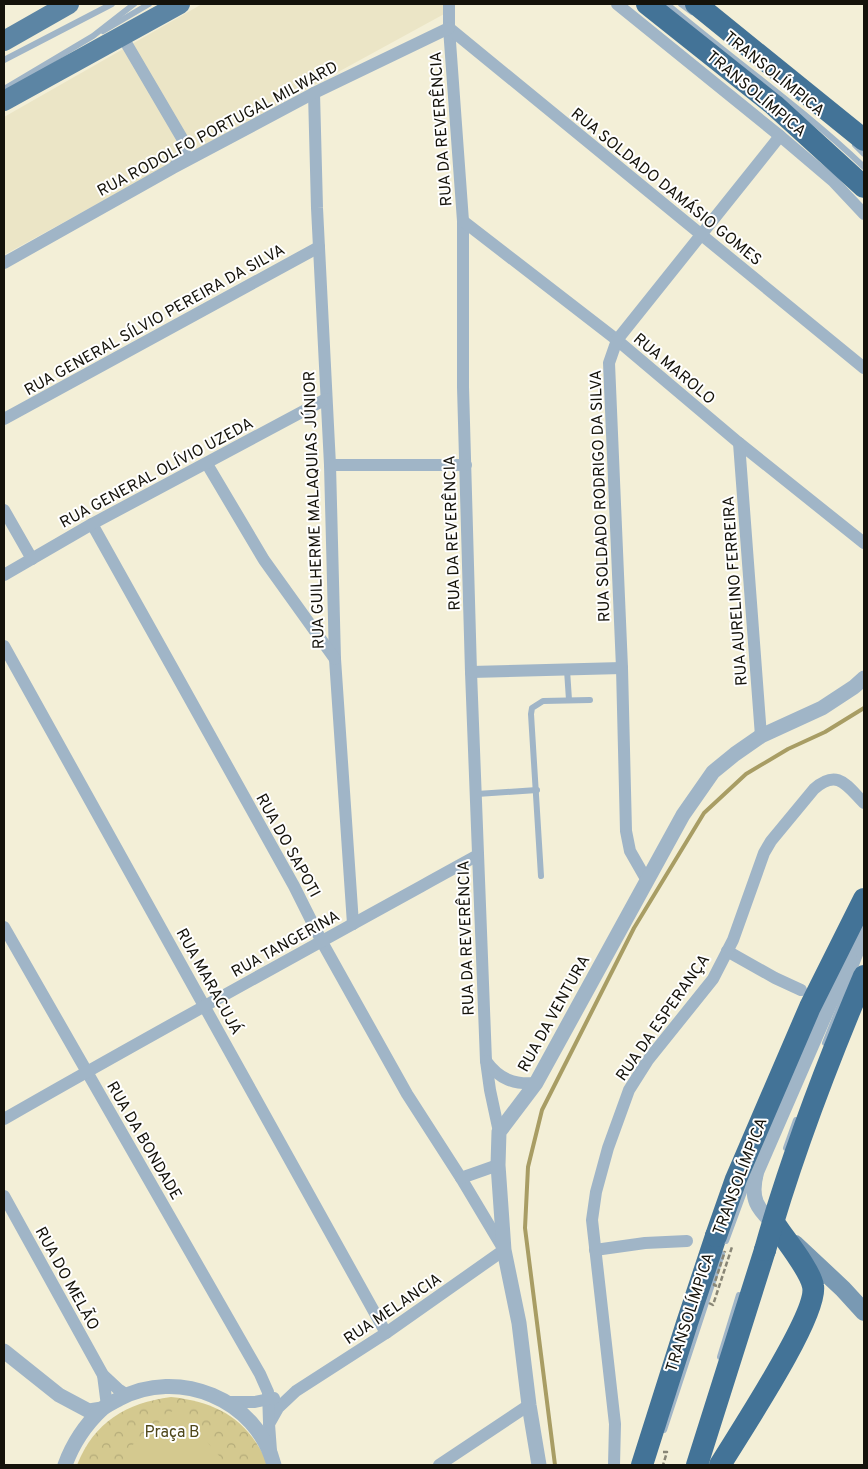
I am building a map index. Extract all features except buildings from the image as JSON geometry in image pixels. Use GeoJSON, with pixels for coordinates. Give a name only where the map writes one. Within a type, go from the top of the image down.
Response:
{"type":"FeatureCollection","features":[{"type":"Feature","properties":{"kind":"highway","name":"TRANSOLÍMPICA"},"geometry":{"type":"LineString","coordinates":[[647,4],[774,105],[864,187]]}},
{"type":"Feature","properties":{"kind":"highway","name":"TRANSOLÍMPICA"},"geometry":{"type":"LineString","coordinates":[[696,10],[857,140]]}},
{"type":"Feature","properties":{"kind":"highway","name":"TRANSOLÍMPICA"},"geometry":{"type":"LineString","coordinates":[[642,1465],[687,1323],[721,1239],[736,1179],[806,1016],[864,899]]}},
{"type":"Feature","properties":{"kind":"highway"},"geometry":{"type":"LineString","coordinates":[[697,1465],[802,1134],[864,976]]}},
{"type":"Feature","properties":{"kind":"highway"},"geometry":{"type":"LineString","coordinates":[[720,1465],[794,1341],[813,1300],[813,1284],[798,1257],[769,1220]]}},
{"type":"Feature","properties":{"kind":"main road"},"geometry":{"type":"LineString","coordinates":[[4,40],[69,4]]}},
{"type":"Feature","properties":{"kind":"main road"},"geometry":{"type":"LineString","coordinates":[[4,101],[178,4]]}},
{"type":"Feature","properties":{"kind":"main road"},"geometry":{"type":"LineString","coordinates":[[769,1220],[812,1259],[864,1312]]}},
{"type":"Feature","properties":{"kind":"street","name":"RUA DA REVERÊNCIA"},"geometry":{"type":"LineString","coordinates":[[449,4],[449,28],[463,221],[463,387],[486,1061],[499,1132]]}},
{"type":"Feature","properties":{"kind":"street"},"geometry":{"type":"LineString","coordinates":[[617,4],[833,181],[864,214]]}},
{"type":"Feature","properties":{"kind":"street","name":"RUA RODOLFO PORTUGAL MILWARD"},"geometry":{"type":"LineString","coordinates":[[4,263],[173,168],[314,94],[449,28]]}},
{"type":"Feature","properties":{"kind":"street","name":"RUA SOLDADO DAMÁSIO GOMES"},"geometry":{"type":"LineString","coordinates":[[449,28],[864,368]]}},
{"type":"Feature","properties":{"kind":"street"},"geometry":{"type":"LineString","coordinates":[[122,36],[183,140],[185,153],[173,168]]}},
{"type":"Feature","properties":{"kind":"street","name":"RUA GUILHERME MALAQUIAS JÚNIOR"},"geometry":{"type":"LineString","coordinates":[[314,94],[319,247],[330,465],[335,659],[353,924]]}},
{"type":"Feature","properties":{"kind":"street","name":"RUA SOLDADO RODRIGO DA SILVA"},"geometry":{"type":"LineString","coordinates":[[646,879],[630,851],[626,831],[622,668],[609,363],[617,340],[780,136]]}},
{"type":"Feature","properties":{"kind":"street","name":"RUA MAROLO"},"geometry":{"type":"LineString","coordinates":[[463,221],[617,340],[739,443],[864,543]]}},
{"type":"Feature","properties":{"kind":"street","name":"RUA GENERAL SÍLVIO PEREIRA DA SILVA"},"geometry":{"type":"LineString","coordinates":[[4,419],[319,247]]}},
{"type":"Feature","properties":{"kind":"street","name":"RUA GENERAL OLÍVIO UZEDA"},"geometry":{"type":"LineString","coordinates":[[4,576],[92,524],[326,399]]}},
{"type":"Feature","properties":{"kind":"street","name":"RUA AURELINO FERREIRA"},"geometry":{"type":"LineString","coordinates":[[739,443],[761,736]]}},
{"type":"Feature","properties":{"kind":"street"},"geometry":{"type":"LineString","coordinates":[[207,464],[264,560],[335,659]]}},
{"type":"Feature","properties":{"kind":"street"},"geometry":{"type":"LineString","coordinates":[[330,465],[466,465]]}},
{"type":"Feature","properties":{"kind":"street"},"geometry":{"type":"LineString","coordinates":[[4,510],[32,559]]}},
{"type":"Feature","properties":{"kind":"street","name":"RUA DO SAPOTI"},"geometry":{"type":"LineString","coordinates":[[92,524],[289,877],[322,942],[407,1094],[461,1178],[504,1250]]}},
{"type":"Feature","properties":{"kind":"street","name":"RUA MARACUJÁ"},"geometry":{"type":"LineString","coordinates":[[4,646],[205,1004],[386,1333]]}},
{"type":"Feature","properties":{"kind":"street"},"geometry":{"type":"LineString","coordinates":[[472,672],[622,668]]}},
{"type":"Feature","properties":{"kind":"street","name":"RUA DA VENTURA"},"geometry":{"type":"LineString","coordinates":[[499,1132],[536,1083],[646,879],[683,815],[713,772],[761,736],[822,708],[854,687],[864,678]]}},
{"type":"Feature","properties":{"kind":"street","name":"RUA DA ESPERANÇA"},"geometry":{"type":"LineString","coordinates":[[614,1465],[615,1424],[592,1220],[596,1192],[608,1148],[629,1090],[648,1060],[706,987],[728,951],[740,924],[764,853],[771,841],[821,783],[836,779],[864,803]]}},
{"type":"Feature","properties":{"kind":"street","name":"RUA TANGERINA"},"geometry":{"type":"LineString","coordinates":[[4,1119],[205,1004],[322,942],[478,855]]}},
{"type":"Feature","properties":{"kind":"street","name":"RUA DA BONDADE"},"geometry":{"type":"LineString","coordinates":[[4,927],[266,1384],[269,1424]]}},
{"type":"Feature","properties":{"kind":"street"},"geometry":{"type":"LineString","coordinates":[[769,1220],[760,1212],[755,1201],[753,1187],[757,1171],[785,1103],[864,932]]}},
{"type":"Feature","properties":{"kind":"street"},"geometry":{"type":"LineString","coordinates":[[728,951],[775,978],[801,990]]}},
{"type":"Feature","properties":{"kind":"street"},"geometry":{"type":"LineString","coordinates":[[486,1061],[493,1070],[507,1080],[524,1084],[536,1083]]}},
{"type":"Feature","properties":{"kind":"street"},"geometry":{"type":"LineString","coordinates":[[499,1132],[498,1165],[504,1250],[519,1324],[539,1465]]}},
{"type":"Feature","properties":{"kind":"street"},"geometry":{"type":"LineString","coordinates":[[461,1178],[498,1165]]}},
{"type":"Feature","properties":{"kind":"street","name":"RUA DO MELÃO"},"geometry":{"type":"LineString","coordinates":[[4,1196],[104,1375],[127,1395]]}},
{"type":"Feature","properties":{"kind":"street"},"geometry":{"type":"LineString","coordinates":[[595,1250],[628,1244],[687,1241]]}},
{"type":"Feature","properties":{"kind":"street","name":"RUA MELANCIA"},"geometry":{"type":"LineString","coordinates":[[269,1424],[278,1408],[296,1391],[386,1333],[504,1250]]}},
{"type":"Feature","properties":{"kind":"street"},"geometry":{"type":"LineString","coordinates":[[4,1351],[59,1395],[89,1411],[104,1408]]}},
{"type":"Feature","properties":{"kind":"street"},"geometry":{"type":"LineString","coordinates":[[254,1402],[257,1394],[258,1370]]}},
{"type":"Feature","properties":{"kind":"street","name":"RUA DO MELÃO"},"geometry":{"type":"LineString","coordinates":[[104,1375],[104,1408]]}},
{"type":"Feature","properties":{"kind":"street"},"geometry":{"type":"LineString","coordinates":[[65,1465],[78,1435],[104,1408],[127,1395],[161,1386],[195,1389],[212,1394],[227,1402],[251,1422],[268,1448],[274,1464]]}},
{"type":"Feature","properties":{"kind":"street","name":"RUA MELANCIA"},"geometry":{"type":"LineString","coordinates":[[227,1402],[254,1402],[296,1391]]}},
{"type":"Feature","properties":{"kind":"street"},"geometry":{"type":"LineString","coordinates":[[59,1395],[76,1420],[78,1435]]}},
{"type":"Feature","properties":{"kind":"street"},"geometry":{"type":"LineString","coordinates":[[439,1465],[529,1405]]}},
{"type":"Feature","properties":{"kind":"street"},"geometry":{"type":"LineString","coordinates":[[269,1424],[269,1439],[274,1464]]}},
{"type":"Feature","properties":{"kind":"lane"},"geometry":{"type":"LineString","coordinates":[[4,60],[112,4]]}},
{"type":"Feature","properties":{"kind":"lane"},"geometry":{"type":"LineString","coordinates":[[93,36],[134,4]]}},
{"type":"Feature","properties":{"kind":"lane"},"geometry":{"type":"LineString","coordinates":[[4,88],[93,36],[111,28],[148,4]]}},
{"type":"Feature","properties":{"kind":"lane","name":"TRANSOLÍMPICA"},"geometry":{"type":"LineString","coordinates":[[667,4],[837,141],[864,167]]}},
{"type":"Feature","properties":{"kind":"lane"},"geometry":{"type":"LineString","coordinates":[[681,4],[696,10]]}},
{"type":"Feature","properties":{"kind":"lane"},"geometry":{"type":"LineString","coordinates":[[857,140],[864,154]]}},
{"type":"Feature","properties":{"kind":"lane"},"geometry":{"type":"LineString","coordinates":[[567,670],[568,700]]}},
{"type":"Feature","properties":{"kind":"lane"},"geometry":{"type":"LineString","coordinates":[[541,876],[532,708],[544,701],[590,700]]}},
{"type":"Feature","properties":{"kind":"lane"},"geometry":{"type":"LineString","coordinates":[[477,794],[536,790]]}},
{"type":"Feature","properties":{"kind":"lane"},"geometry":{"type":"LineString","coordinates":[[800,1054],[864,923]]}},
{"type":"Feature","properties":{"kind":"lane"},"geometry":{"type":"LineString","coordinates":[[822,1051],[864,945]]}},
{"type":"Feature","properties":{"kind":"lane","name":"TRANSOLÍMPICA"},"geometry":{"type":"LineString","coordinates":[[662,1437],[721,1239],[782,1096]]}},
{"type":"Feature","properties":{"kind":"lane","name":"TRANSOLÍMPICA"},"geometry":{"type":"LineString","coordinates":[[784,1152],[800,1109]]}},
{"type":"Feature","properties":{"kind":"lane"},"geometry":{"type":"LineString","coordinates":[[717,1366],[742,1288]]}},
{"type":"Feature","properties":{"kind":"path"},"geometry":{"type":"LineString","coordinates":[[710,1303],[713,1305],[732,1245],[728,1243],[714,1285],[717,1286]]}},
{"type":"Feature","properties":{"kind":"shaded area"},"geometry":{"type":"Polygon","coordinates":[[[202,4],[445,4],[446,13],[4,255],[4,117],[202,4]]]}},
{"type":"Feature","properties":{"kind":"green space","name":"Praça B"},"geometry":{"type":"Polygon","coordinates":[[[171,1397],[203,1403],[230,1416],[251,1436],[268,1465],[77,1465],[93,1437],[102,1426],[114,1417],[140,1404],[171,1397]]]}},
{"type":"Feature","properties":{"kind":"green space"},"geometry":{"type":"Polygon","coordinates":[[[177,1407],[227,1465],[133,1465],[123,1453],[177,1407]]]}},
{"type":"Feature","properties":{"kind":"waterway"},"geometry":{"type":"LineString","coordinates":[[555,1465],[525,1228],[528,1167],[542,1110],[634,928],[704,813],[746,774],[788,749],[825,732],[864,708]]}}]}
